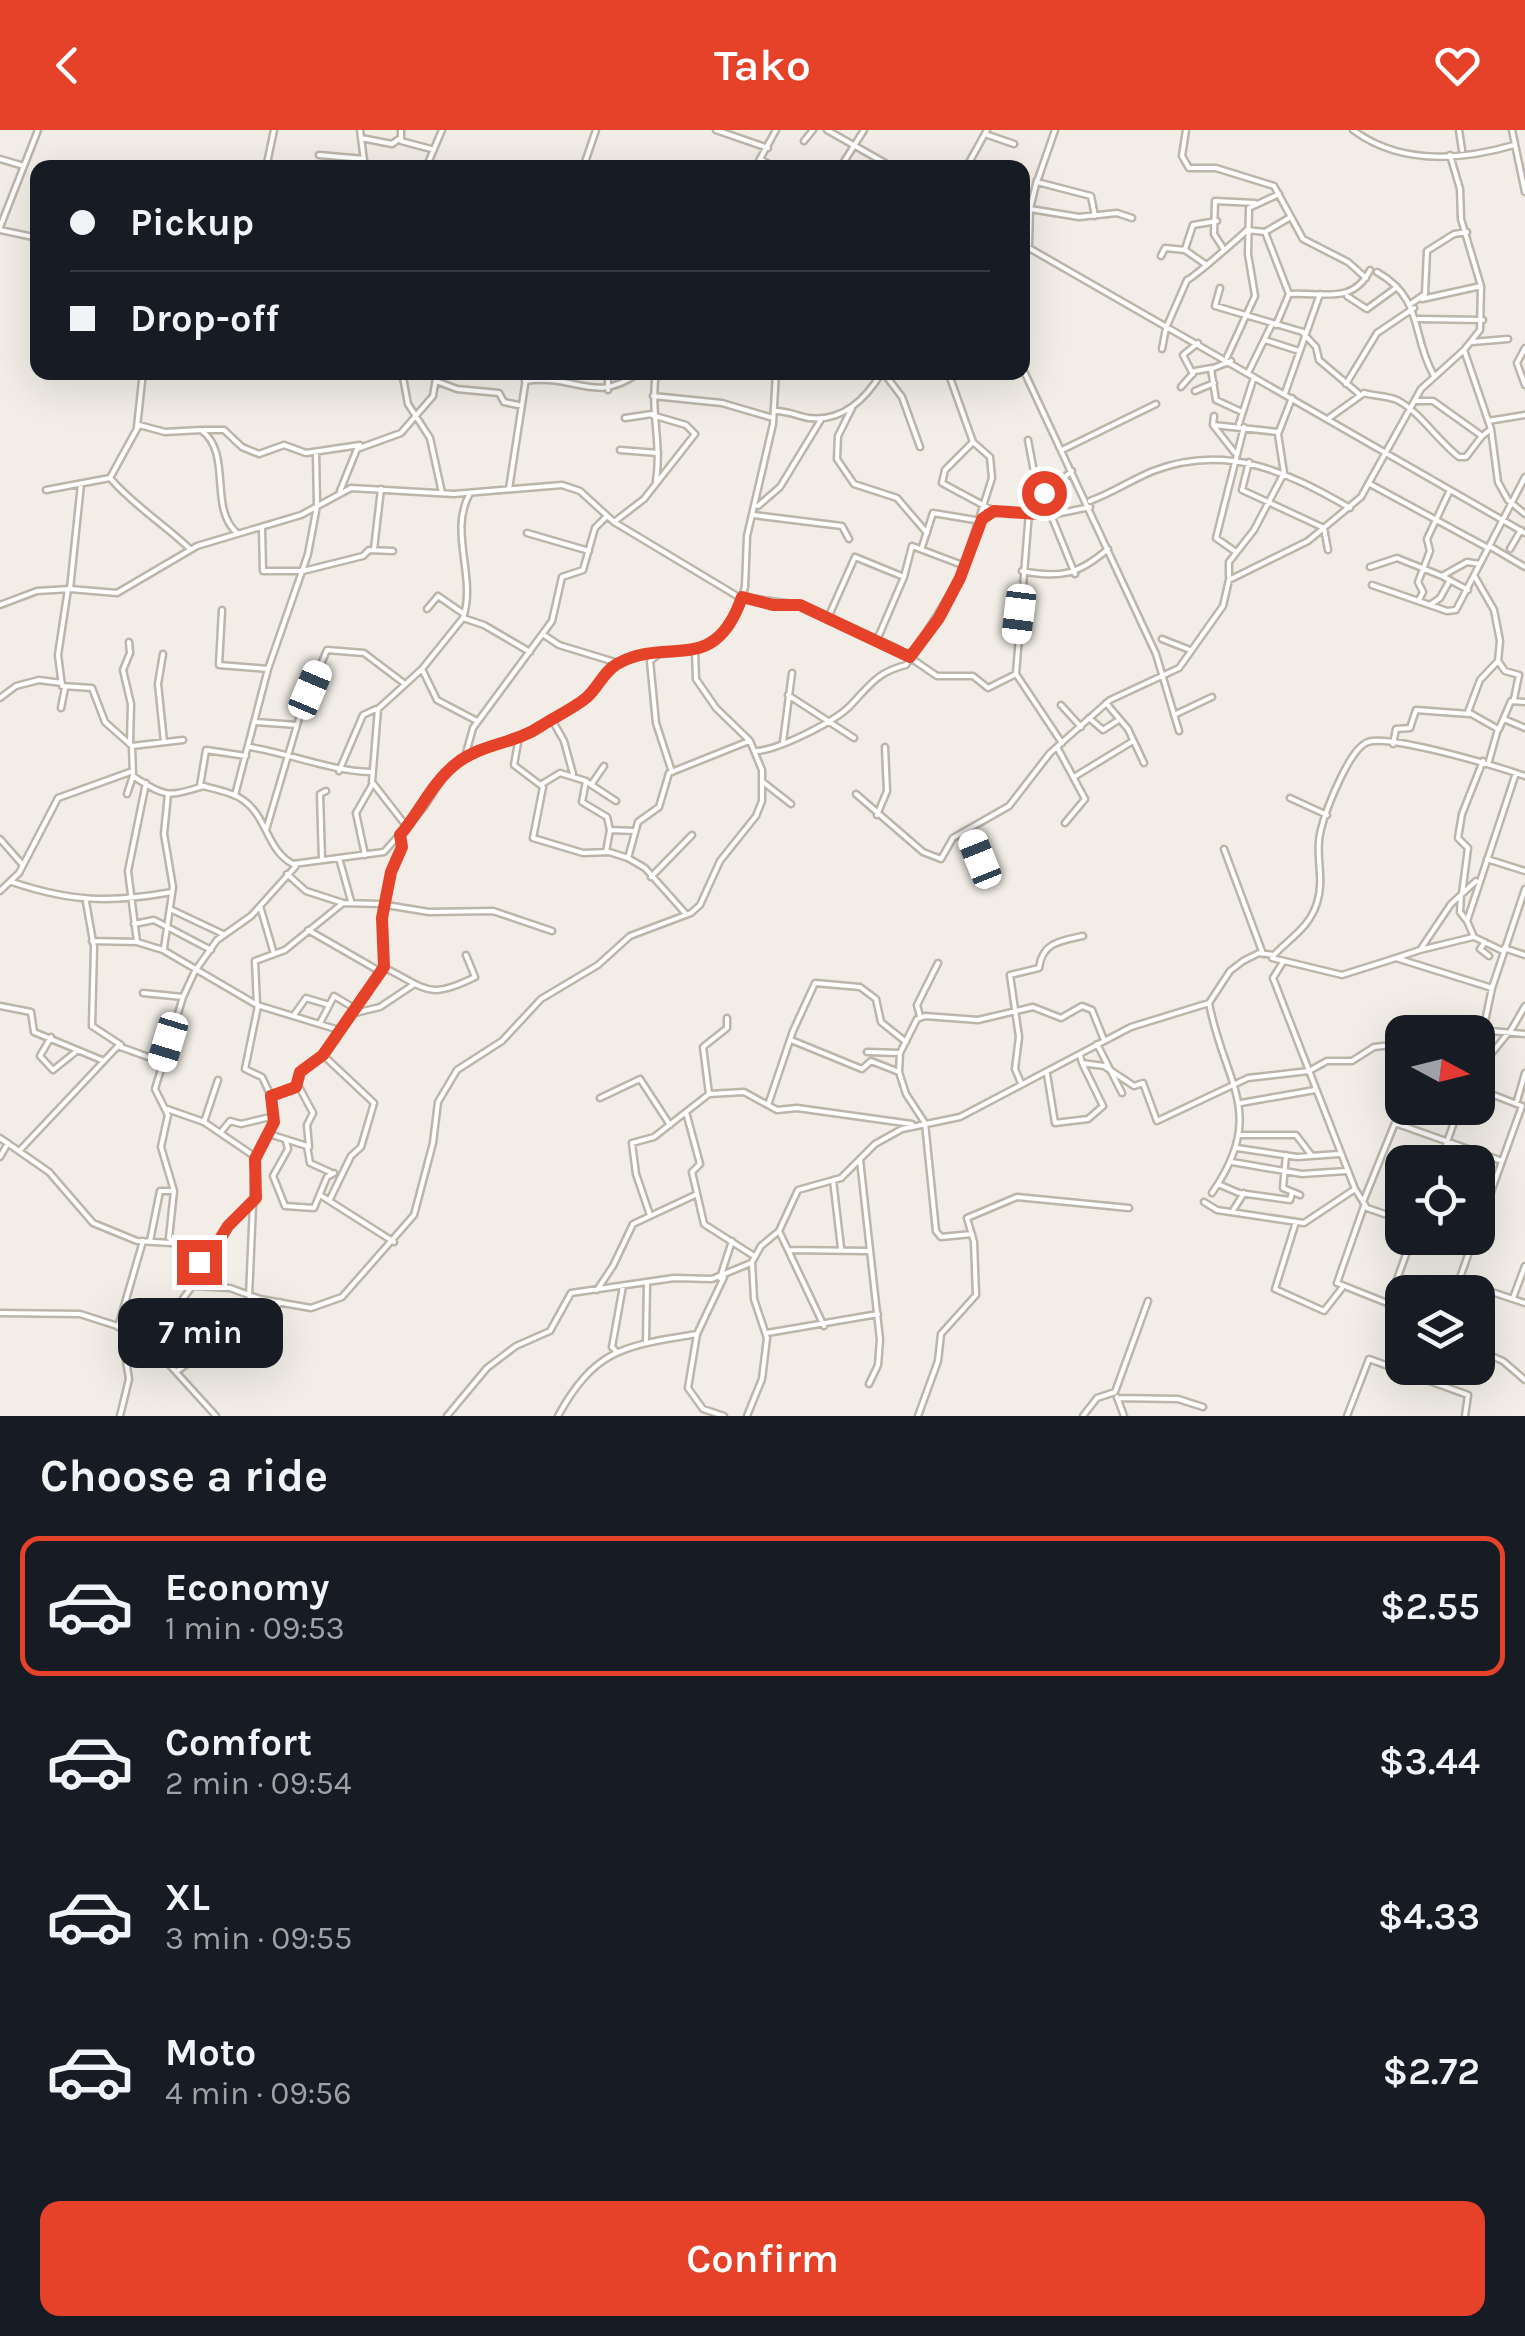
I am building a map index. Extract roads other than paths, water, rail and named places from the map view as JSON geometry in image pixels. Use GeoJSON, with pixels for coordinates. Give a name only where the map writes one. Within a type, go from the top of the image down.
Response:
{"type":"FeatureCollection","features":[{"type":"Feature","properties":{"kind":"street"},"geometry":{"type":"LineString","coordinates":[[30,236],[0,228],[38,130]]}},
{"type":"Feature","properties":{"kind":"street"},"geometry":{"type":"LineString","coordinates":[[268,160],[274,130]]}},
{"type":"Feature","properties":{"kind":"street"},"geometry":{"type":"LineString","coordinates":[[319,155],[364,159],[360,130]]}},
{"type":"Feature","properties":{"kind":"street"},"geometry":{"type":"LineString","coordinates":[[361,138],[392,144],[399,139],[401,130]]}},
{"type":"Feature","properties":{"kind":"street"},"geometry":{"type":"LineString","coordinates":[[428,160],[442,130]]}},
{"type":"Feature","properties":{"kind":"street"},"geometry":{"type":"LineString","coordinates":[[586,160],[596,130]]}},
{"type":"Feature","properties":{"kind":"street"},"geometry":{"type":"LineString","coordinates":[[716,130],[768,148]]}},
{"type":"Feature","properties":{"kind":"street"},"geometry":{"type":"LineString","coordinates":[[760,160],[776,130]]}},
{"type":"Feature","properties":{"kind":"street"},"geometry":{"type":"LineString","coordinates":[[804,141],[813,130]]}},
{"type":"Feature","properties":{"kind":"street"},"geometry":{"type":"LineString","coordinates":[[827,130],[879,160]]}},
{"type":"Feature","properties":{"kind":"street"},"geometry":{"type":"LineString","coordinates":[[845,160],[864,130]]}},
{"type":"Feature","properties":{"kind":"street"},"geometry":{"type":"LineString","coordinates":[[1055,130],[1030,208],[1095,216],[1117,213],[1132,218]]}},
{"type":"Feature","properties":{"kind":"street"},"geometry":{"type":"LineString","coordinates":[[1186,130],[1182,156],[1188,168],[1226,171],[1271,184],[1289,218],[1312,246],[1348,262],[1366,278]]}},
{"type":"Feature","properties":{"kind":"street"},"geometry":{"type":"LineString","coordinates":[[1352,130],[1389,153],[1450,155],[1514,144]]}},
{"type":"Feature","properties":{"kind":"street"},"geometry":{"type":"LineString","coordinates":[[1459,130],[1462,152]]}},
{"type":"Feature","properties":{"kind":"street"},"geometry":{"type":"LineString","coordinates":[[1512,130],[1525,192]]}},
{"type":"Feature","properties":{"kind":"street"},"geometry":{"type":"LineString","coordinates":[[970,160],[986,132],[1014,144]]}},
{"type":"Feature","properties":{"kind":"street"},"geometry":{"type":"LineString","coordinates":[[399,139],[431,149]]}},
{"type":"Feature","properties":{"kind":"street"},"geometry":{"type":"LineString","coordinates":[[1230,580],[1308,541],[1350,508],[1370,484],[1433,374],[1472,342],[1483,320],[1481,286],[1450,155]]}},
{"type":"Feature","properties":{"kind":"street"},"geometry":{"type":"LineString","coordinates":[[0,159],[24,166]]}},
{"type":"Feature","properties":{"kind":"street"},"geometry":{"type":"LineString","coordinates":[[1037,180],[1092,196],[1095,216]]}},
{"type":"Feature","properties":{"kind":"street"},"geometry":{"type":"LineString","coordinates":[[1181,387],[1194,374],[1228,359],[1255,296],[1247,230],[1249,208],[1279,194]]}},
{"type":"Feature","properties":{"kind":"street"},"geometry":{"type":"LineString","coordinates":[[1223,248],[1214,235],[1216,200],[1256,203]]}},
{"type":"Feature","properties":{"kind":"street"},"geometry":{"type":"LineString","coordinates":[[1162,349],[1167,325],[1186,282],[1198,276],[1205,264],[1247,230],[1264,232],[1289,218]]}},
{"type":"Feature","properties":{"kind":"street"},"geometry":{"type":"LineString","coordinates":[[1185,250],[1193,225],[1217,221]]}},
{"type":"Feature","properties":{"kind":"street"},"geometry":{"type":"LineString","coordinates":[[1248,373],[1288,294],[1264,232]]}},
{"type":"Feature","properties":{"kind":"street"},"geometry":{"type":"LineString","coordinates":[[1421,300],[1429,268],[1427,251],[1454,234],[1467,232]]}},
{"type":"Feature","properties":{"kind":"street"},"geometry":{"type":"LineString","coordinates":[[1160,256],[1165,248],[1185,250],[1205,264]]}},
{"type":"Feature","properties":{"kind":"street"},"geometry":{"type":"LineString","coordinates":[[1030,249],[1505,520],[1523,532],[1510,549]]}},
{"type":"Feature","properties":{"kind":"street"},"geometry":{"type":"LineString","coordinates":[[1346,295],[1370,270]]}},
{"type":"Feature","properties":{"kind":"street"},"geometry":{"type":"LineString","coordinates":[[1377,272],[1413,306],[1418,319],[1418,346],[1433,374]]}},
{"type":"Feature","properties":{"kind":"street"},"geometry":{"type":"LineString","coordinates":[[1346,384],[1378,332],[1421,300],[1481,286]]}},
{"type":"Feature","properties":{"kind":"street"},"geometry":{"type":"LineString","coordinates":[[1220,288],[1216,306],[1303,332],[1316,346],[1318,360],[1346,384],[1358,393],[1396,399],[1459,458],[1466,456],[1490,429]]}},
{"type":"Feature","properties":{"kind":"street"},"geometry":{"type":"LineString","coordinates":[[1288,294],[1346,295],[1367,309],[1396,288]]}},
{"type":"Feature","properties":{"kind":"street"},"geometry":{"type":"LineString","coordinates":[[1285,393],[1303,332],[1320,294]]}},
{"type":"Feature","properties":{"kind":"street"},"geometry":{"type":"LineString","coordinates":[[1418,319],[1483,320]]}},
{"type":"Feature","properties":{"kind":"street"},"geometry":{"type":"LineString","coordinates":[[1472,342],[1508,339]]}},
{"type":"Feature","properties":{"kind":"street"},"geometry":{"type":"LineString","coordinates":[[1264,340],[1299,351]]}},
{"type":"Feature","properties":{"kind":"street"},"geometry":{"type":"LineString","coordinates":[[1194,374],[1183,355],[1198,342]]}},
{"type":"Feature","properties":{"kind":"street"},"geometry":{"type":"LineString","coordinates":[[1525,348],[1517,363],[1525,384]]}},
{"type":"Feature","properties":{"kind":"street"},"geometry":{"type":"LineString","coordinates":[[1464,350],[1490,429],[1497,476],[1512,504],[1525,514]]}},
{"type":"Feature","properties":{"kind":"street"},"geometry":{"type":"LineString","coordinates":[[1212,368],[1217,401],[1242,412]]}},
{"type":"Feature","properties":{"kind":"street"},"geometry":{"type":"LineString","coordinates":[[1238,553],[1216,538],[1242,412],[1254,377]]}},
{"type":"Feature","properties":{"kind":"street"},"geometry":{"type":"LineString","coordinates":[[110,478],[136,427],[142,380]]}},
{"type":"Feature","properties":{"kind":"street"},"geometry":{"type":"LineString","coordinates":[[404,380],[416,417],[430,438],[442,493]]}},
{"type":"Feature","properties":{"kind":"street"},"geometry":{"type":"LineString","coordinates":[[136,427],[142,424],[165,432],[224,430],[259,454],[284,445],[300,453],[395,437],[433,396],[436,380],[452,388],[499,393],[504,402],[519,406]]}},
{"type":"Feature","properties":{"kind":"street"},"geometry":{"type":"LineString","coordinates":[[608,380],[608,390]]}},
{"type":"Feature","properties":{"kind":"street"},"geometry":{"type":"LineString","coordinates":[[655,380],[652,415],[658,453],[656,482]]}},
{"type":"Feature","properties":{"kind":"street"},"geometry":{"type":"LineString","coordinates":[[256,1156],[204,1122],[166,1109],[155,1093],[182,997],[196,971],[224,934],[260,906],[298,865],[384,852],[407,827],[440,779],[465,758],[487,745],[519,738],[584,700],[618,663],[639,656],[695,652],[722,633],[742,598],[746,536],[773,418],[776,380]]}},
{"type":"Feature","properties":{"kind":"street"},"geometry":{"type":"LineString","coordinates":[[875,380],[852,408],[838,436],[837,458],[854,484],[898,498],[926,533]]}},
{"type":"Feature","properties":{"kind":"street"},"geometry":{"type":"LineString","coordinates":[[888,380],[902,397],[920,447]]}},
{"type":"Feature","properties":{"kind":"street"},"geometry":{"type":"LineString","coordinates":[[757,752],[783,744],[849,707],[878,674],[906,665],[939,618],[982,520],[993,466],[988,453],[973,442],[951,380]]}},
{"type":"Feature","properties":{"kind":"street"},"geometry":{"type":"LineString","coordinates":[[1028,380],[1109,548],[1162,674],[1179,731]]}},
{"type":"Feature","properties":{"kind":"street"},"geometry":{"type":"LineString","coordinates":[[509,490],[519,406],[526,382],[576,383],[594,391],[629,381]]}},
{"type":"Feature","properties":{"kind":"street"},"geometry":{"type":"LineString","coordinates":[[1195,391],[1214,383]]}},
{"type":"Feature","properties":{"kind":"street"},"geometry":{"type":"LineString","coordinates":[[1329,418],[1358,393]]}},
{"type":"Feature","properties":{"kind":"street"},"geometry":{"type":"LineString","coordinates":[[653,396],[722,403],[773,418]]}},
{"type":"Feature","properties":{"kind":"street"},"geometry":{"type":"LineString","coordinates":[[856,794],[877,815],[938,860],[949,841],[1009,806],[1059,745],[1106,704],[1179,668],[1224,603],[1230,580],[1229,562],[1284,473],[1278,432],[1292,398]]}},
{"type":"Feature","properties":{"kind":"street"},"geometry":{"type":"LineString","coordinates":[[1414,402],[1433,401],[1482,436]]}},
{"type":"Feature","properties":{"kind":"street"},"geometry":{"type":"LineString","coordinates":[[1062,450],[1156,404]]}},
{"type":"Feature","properties":{"kind":"street"},"geometry":{"type":"LineString","coordinates":[[774,411],[822,418],[852,408]]}},
{"type":"Feature","properties":{"kind":"street"},"geometry":{"type":"LineString","coordinates":[[1488,422],[1525,414]]}},
{"type":"Feature","properties":{"kind":"street"},"geometry":{"type":"LineString","coordinates":[[614,522],[644,499],[695,432],[686,425],[652,415],[626,418]]}},
{"type":"Feature","properties":{"kind":"street"},"geometry":{"type":"LineString","coordinates":[[1214,416],[1213,425],[1234,455],[1284,473],[1350,508]]}},
{"type":"Feature","properties":{"kind":"street"},"geometry":{"type":"LineString","coordinates":[[755,508],[780,487],[822,418]]}},
{"type":"Feature","properties":{"kind":"street"},"geometry":{"type":"LineString","coordinates":[[1213,425],[1278,432]]}},
{"type":"Feature","properties":{"kind":"street"},"geometry":{"type":"LineString","coordinates":[[201,430],[208,435],[216,456],[225,522],[237,533]]}},
{"type":"Feature","properties":{"kind":"street"},"geometry":{"type":"LineString","coordinates":[[1028,440],[1039,498],[1038,514]]}},
{"type":"Feature","properties":{"kind":"street"},"geometry":{"type":"LineString","coordinates":[[973,442],[941,480],[994,511],[1052,515],[1089,504],[1179,463],[1234,455]]}},
{"type":"Feature","properties":{"kind":"street"},"geometry":{"type":"LineString","coordinates":[[340,492],[360,445]]}},
{"type":"Feature","properties":{"kind":"street"},"geometry":{"type":"LineString","coordinates":[[620,450],[658,453]]}},
{"type":"Feature","properties":{"kind":"street"},"geometry":{"type":"LineString","coordinates":[[235,795],[268,670],[303,571],[317,506],[316,452]]}},
{"type":"Feature","properties":{"kind":"street"},"geometry":{"type":"LineString","coordinates":[[1249,462],[1242,490],[1324,528]]}},
{"type":"Feature","properties":{"kind":"street"},"geometry":{"type":"LineString","coordinates":[[1039,498],[1072,472]]}},
{"type":"Feature","properties":{"kind":"street"},"geometry":{"type":"LineString","coordinates":[[46,490],[110,478]]}},
{"type":"Feature","properties":{"kind":"street"},"geometry":{"type":"LineString","coordinates":[[110,478],[137,507],[160,520],[190,549]]}},
{"type":"Feature","properties":{"kind":"street"},"geometry":{"type":"LineString","coordinates":[[1372,585],[1456,610],[1525,478]]}},
{"type":"Feature","properties":{"kind":"street"},"geometry":{"type":"LineString","coordinates":[[61,708],[60,634],[81,482]]}},
{"type":"Feature","properties":{"kind":"street"},"geometry":{"type":"LineString","coordinates":[[1370,484],[1436,523],[1525,567]]}},
{"type":"Feature","properties":{"kind":"street"},"geometry":{"type":"LineString","coordinates":[[0,605],[29,593],[69,589],[117,593],[190,549],[317,506],[340,492],[381,489],[470,493],[568,486],[614,522],[742,598],[773,605],[795,604],[910,657],[932,675],[973,676],[988,688],[1016,674]]}},
{"type":"Feature","properties":{"kind":"street"},"geometry":{"type":"LineString","coordinates":[[374,550],[381,489]]}},
{"type":"Feature","properties":{"kind":"street"},"geometry":{"type":"LineString","coordinates":[[1419,600],[1422,591],[1418,582],[1430,552],[1427,539],[1450,490]]}},
{"type":"Feature","properties":{"kind":"street"},"geometry":{"type":"LineString","coordinates":[[339,771],[363,715],[378,708],[422,669],[464,616],[468,598],[462,516],[470,493]]}},
{"type":"Feature","properties":{"kind":"street"},"geometry":{"type":"LineString","coordinates":[[922,548],[934,512],[982,520],[994,511]]}},
{"type":"Feature","properties":{"kind":"street"},"geometry":{"type":"LineString","coordinates":[[1029,512],[1016,674],[1059,745],[1086,802],[1066,824]]}},
{"type":"Feature","properties":{"kind":"street"},"geometry":{"type":"LineString","coordinates":[[753,515],[828,521],[842,526],[848,539]]}},
{"type":"Feature","properties":{"kind":"street"},"geometry":{"type":"LineString","coordinates":[[1052,515],[1075,574]]}},
{"type":"Feature","properties":{"kind":"street"},"geometry":{"type":"LineString","coordinates":[[465,758],[478,722],[554,617],[562,578],[580,572],[597,524],[607,516]]}},
{"type":"Feature","properties":{"kind":"street"},"geometry":{"type":"LineString","coordinates":[[262,526],[262,571],[303,571],[374,550],[393,551]]}},
{"type":"Feature","properties":{"kind":"street"},"geometry":{"type":"LineString","coordinates":[[1324,528],[1328,550]]}},
{"type":"Feature","properties":{"kind":"street"},"geometry":{"type":"LineString","coordinates":[[527,533],[589,551]]}},
{"type":"Feature","properties":{"kind":"street"},"geometry":{"type":"LineString","coordinates":[[877,640],[904,577],[912,546],[965,566]]}},
{"type":"Feature","properties":{"kind":"street"},"geometry":{"type":"LineString","coordinates":[[1022,571],[1052,576],[1075,574],[1109,548]]}},
{"type":"Feature","properties":{"kind":"street"},"geometry":{"type":"LineString","coordinates":[[827,620],[856,557],[904,577]]}},
{"type":"Feature","properties":{"kind":"street"},"geometry":{"type":"LineString","coordinates":[[1370,566],[1397,558],[1468,590]]}},
{"type":"Feature","properties":{"kind":"street"},"geometry":{"type":"LineString","coordinates":[[1442,576],[1466,563],[1480,564]]}},
{"type":"Feature","properties":{"kind":"street"},"geometry":{"type":"LineString","coordinates":[[1474,937],[1460,912],[1468,848],[1458,838],[1460,822],[1514,700],[1519,675],[1505,670],[1498,660],[1497,618],[1475,577]]}},
{"type":"Feature","properties":{"kind":"street"},"geometry":{"type":"LineString","coordinates":[[1430,605],[1440,598],[1450,580]]}},
{"type":"Feature","properties":{"kind":"street"},"geometry":{"type":"LineString","coordinates":[[426,609],[438,596],[464,616],[530,652]]}},
{"type":"Feature","properties":{"kind":"street"},"geometry":{"type":"LineString","coordinates":[[222,610],[218,666],[268,670]]}},
{"type":"Feature","properties":{"kind":"street"},"geometry":{"type":"LineString","coordinates":[[543,634],[559,645],[618,663]]}},
{"type":"Feature","properties":{"kind":"street"},"geometry":{"type":"LineString","coordinates":[[1162,638],[1190,650]]}},
{"type":"Feature","properties":{"kind":"street"},"geometry":{"type":"LineString","coordinates":[[127,794],[132,774],[131,704],[122,670],[130,653],[129,642]]}},
{"type":"Feature","properties":{"kind":"street"},"geometry":{"type":"LineString","coordinates":[[266,830],[296,725],[331,647],[364,653],[404,684]]}},
{"type":"Feature","properties":{"kind":"street"},"geometry":{"type":"LineString","coordinates":[[0,1314],[80,1314],[134,1330],[168,1320],[186,1292],[196,1286],[312,1308],[335,1302],[394,1242],[418,1207],[438,1102],[449,1080],[510,1034],[533,1006],[560,984],[598,964],[637,931],[700,905],[724,854],[750,826],[762,801],[757,752],[716,708],[696,679],[695,652]]}},
{"type":"Feature","properties":{"kind":"street"},"geometry":{"type":"LineString","coordinates":[[163,654],[158,684],[164,742]]}},
{"type":"Feature","properties":{"kind":"street"},"geometry":{"type":"LineString","coordinates":[[650,661],[659,654]]}},
{"type":"Feature","properties":{"kind":"street"},"geometry":{"type":"LineString","coordinates":[[639,656],[650,661]]}},
{"type":"Feature","properties":{"kind":"street"},"geometry":{"type":"LineString","coordinates":[[1469,714],[1480,680],[1498,660]]}},
{"type":"Feature","properties":{"kind":"street"},"geometry":{"type":"LineString","coordinates":[[650,661],[656,723],[672,772]]}},
{"type":"Feature","properties":{"kind":"street"},"geometry":{"type":"LineString","coordinates":[[422,669],[436,700],[478,722]]}},
{"type":"Feature","properties":{"kind":"street"},"geometry":{"type":"LineString","coordinates":[[783,744],[792,673]]}},
{"type":"Feature","properties":{"kind":"street"},"geometry":{"type":"LineString","coordinates":[[0,698],[16,686],[39,680],[92,688],[106,722],[130,745],[182,740]]}},
{"type":"Feature","properties":{"kind":"street"},"geometry":{"type":"LineString","coordinates":[[788,695],[854,738]]}},
{"type":"Feature","properties":{"kind":"street"},"geometry":{"type":"LineString","coordinates":[[1174,714],[1212,697]]}},
{"type":"Feature","properties":{"kind":"street"},"geometry":{"type":"LineString","coordinates":[[1514,700],[1525,702]]}},
{"type":"Feature","properties":{"kind":"street"},"geometry":{"type":"LineString","coordinates":[[1106,704],[1144,762]]}},
{"type":"Feature","properties":{"kind":"street"},"geometry":{"type":"LineString","coordinates":[[1062,705],[1081,726]]}},
{"type":"Feature","properties":{"kind":"street"},"geometry":{"type":"LineString","coordinates":[[365,854],[356,813],[372,782],[378,708]]}},
{"type":"Feature","properties":{"kind":"street"},"geometry":{"type":"LineString","coordinates":[[1393,744],[1396,729],[1410,728],[1416,710],[1469,714],[1498,730]]}},
{"type":"Feature","properties":{"kind":"street"},"geometry":{"type":"LineString","coordinates":[[551,718],[564,741],[573,776]]}},
{"type":"Feature","properties":{"kind":"street"},"geometry":{"type":"LineString","coordinates":[[1090,718],[1103,730],[1117,721]]}},
{"type":"Feature","properties":{"kind":"street"},"geometry":{"type":"LineString","coordinates":[[1504,719],[1525,728]]}},
{"type":"Feature","properties":{"kind":"street"},"geometry":{"type":"LineString","coordinates":[[256,722],[296,725]]}},
{"type":"Feature","properties":{"kind":"street"},"geometry":{"type":"LineString","coordinates":[[519,738],[514,765],[542,784]]}},
{"type":"Feature","properties":{"kind":"street"},"geometry":{"type":"LineString","coordinates":[[1074,777],[1133,740]]}},
{"type":"Feature","properties":{"kind":"street"},"geometry":{"type":"LineString","coordinates":[[1265,955],[1300,934],[1318,903],[1323,866],[1320,835],[1333,786],[1359,747],[1373,740],[1486,762],[1521,775]]}},
{"type":"Feature","properties":{"kind":"street"},"geometry":{"type":"LineString","coordinates":[[628,858],[639,820],[658,807],[666,777],[750,741]]}},
{"type":"Feature","properties":{"kind":"street"},"geometry":{"type":"LineString","coordinates":[[249,747],[288,754],[339,771],[372,772]]}},
{"type":"Feature","properties":{"kind":"street"},"geometry":{"type":"LineString","coordinates":[[877,815],[886,799],[885,747]]}},
{"type":"Feature","properties":{"kind":"street"},"geometry":{"type":"LineString","coordinates":[[132,774],[168,794],[187,795],[200,786],[206,750],[246,756]]}},
{"type":"Feature","properties":{"kind":"street"},"geometry":{"type":"LineString","coordinates":[[604,766],[589,784],[582,802],[607,817],[610,830],[606,852]]}},
{"type":"Feature","properties":{"kind":"street"},"geometry":{"type":"LineString","coordinates":[[1466,921],[1486,859],[1525,768]]}},
{"type":"Feature","properties":{"kind":"street"},"geometry":{"type":"LineString","coordinates":[[616,801],[573,776],[560,773],[542,784],[533,838],[583,852],[606,852],[628,858],[651,876],[686,914]]}},
{"type":"Feature","properties":{"kind":"street"},"geometry":{"type":"LineString","coordinates":[[0,891],[12,882],[58,798],[132,774]]}},
{"type":"Feature","properties":{"kind":"street"},"geometry":{"type":"LineString","coordinates":[[761,780],[791,804]]}},
{"type":"Feature","properties":{"kind":"street"},"geometry":{"type":"LineString","coordinates":[[372,782],[407,827]]}},
{"type":"Feature","properties":{"kind":"street"},"geometry":{"type":"LineString","coordinates":[[137,942],[130,900],[132,844],[146,784]]}},
{"type":"Feature","properties":{"kind":"street"},"geometry":{"type":"LineString","coordinates":[[200,786],[235,795],[252,808],[282,858],[298,865]]}},
{"type":"Feature","properties":{"kind":"street"},"geometry":{"type":"LineString","coordinates":[[322,860],[318,816],[320,794],[326,790]]}},
{"type":"Feature","properties":{"kind":"street"},"geometry":{"type":"LineString","coordinates":[[164,950],[172,892],[164,834],[168,794]]}},
{"type":"Feature","properties":{"kind":"street"},"geometry":{"type":"LineString","coordinates":[[1290,798],[1326,815]]}},
{"type":"Feature","properties":{"kind":"street"},"geometry":{"type":"LineString","coordinates":[[610,830],[635,831]]}},
{"type":"Feature","properties":{"kind":"street"},"geometry":{"type":"LineString","coordinates":[[969,831],[980,859]]}},
{"type":"Feature","properties":{"kind":"street"},"geometry":{"type":"LineString","coordinates":[[337,1174],[310,1163],[307,1124],[313,1113],[297,1083],[300,1072],[323,1055],[382,969],[385,904],[402,847],[400,835]]}},
{"type":"Feature","properties":{"kind":"street"},"geometry":{"type":"LineString","coordinates":[[651,876],[692,835]]}},
{"type":"Feature","properties":{"kind":"street"},"geometry":{"type":"LineString","coordinates":[[0,839],[22,864]]}},
{"type":"Feature","properties":{"kind":"street"},"geometry":{"type":"LineString","coordinates":[[1224,849],[1265,955]]}},
{"type":"Feature","properties":{"kind":"street"},"geometry":{"type":"LineString","coordinates":[[339,858],[349,883],[351,903]]}},
{"type":"Feature","properties":{"kind":"street"},"geometry":{"type":"LineString","coordinates":[[1486,859],[1525,871]]}},
{"type":"Feature","properties":{"kind":"street"},"geometry":{"type":"LineString","coordinates":[[287,874],[306,892],[344,904],[385,904],[428,912],[493,911],[552,931]]}},
{"type":"Feature","properties":{"kind":"street"},"geometry":{"type":"LineString","coordinates":[[1420,950],[1461,894],[1480,877]]}},
{"type":"Feature","properties":{"kind":"street"},"geometry":{"type":"LineString","coordinates":[[12,882],[86,900],[130,900],[172,892]]}},
{"type":"Feature","properties":{"kind":"street"},"geometry":{"type":"LineString","coordinates":[[1486,1015],[1489,989],[1525,889]]}},
{"type":"Feature","properties":{"kind":"street"},"geometry":{"type":"LineString","coordinates":[[86,900],[92,940],[92,1026],[121,1045],[162,1062]]}},
{"type":"Feature","properties":{"kind":"street"},"geometry":{"type":"LineString","coordinates":[[249,1296],[256,1156],[274,1116],[271,1096],[262,1077],[245,1069],[258,1006],[254,962],[274,954],[344,904]]}},
{"type":"Feature","properties":{"kind":"street"},"geometry":{"type":"LineString","coordinates":[[260,906],[274,954]]}},
{"type":"Feature","properties":{"kind":"street"},"geometry":{"type":"LineString","coordinates":[[170,909],[224,934]]}},
{"type":"Feature","properties":{"kind":"street"},"geometry":{"type":"LineString","coordinates":[[1516,915],[1525,918]]}},
{"type":"Feature","properties":{"kind":"street"},"geometry":{"type":"LineString","coordinates":[[134,924],[150,920],[211,950]]}},
{"type":"Feature","properties":{"kind":"street"},"geometry":{"type":"LineString","coordinates":[[308,930],[414,985],[440,993],[474,978],[466,955]]}},
{"type":"Feature","properties":{"kind":"street"},"geometry":{"type":"LineString","coordinates":[[1021,1083],[1014,1068],[1019,1038],[1010,975],[1038,968],[1040,955],[1048,946],[1083,936]]}},
{"type":"Feature","properties":{"kind":"street"},"geometry":{"type":"LineString","coordinates":[[1212,1193],[1231,1162],[1240,1135],[1240,1104],[1210,1003],[1230,971],[1254,954],[1342,975],[1474,937],[1525,955]]}},
{"type":"Feature","properties":{"kind":"street"},"geometry":{"type":"LineString","coordinates":[[92,940],[137,942],[164,950],[258,1006],[339,1030]]}},
{"type":"Feature","properties":{"kind":"street"},"geometry":{"type":"LineString","coordinates":[[1485,942],[1480,949],[1488,956]]}},
{"type":"Feature","properties":{"kind":"street"},"geometry":{"type":"LineString","coordinates":[[1396,958],[1489,989]]}},
{"type":"Feature","properties":{"kind":"street"},"geometry":{"type":"LineString","coordinates":[[1283,962],[1273,978],[1346,1171],[1363,1204],[1385,1213]]}},
{"type":"Feature","properties":{"kind":"street"},"geometry":{"type":"LineString","coordinates":[[938,963],[917,1005],[920,1016],[900,1054],[899,1072],[906,1094],[926,1124],[938,1234],[972,1234]]}},
{"type":"Feature","properties":{"kind":"street"},"geometry":{"type":"LineString","coordinates":[[768,1106],[790,1040],[817,983],[860,987],[876,999],[881,1022],[906,1042]]}},
{"type":"Feature","properties":{"kind":"street"},"geometry":{"type":"LineString","coordinates":[[320,1024],[336,996],[353,1011],[380,1007],[414,985]]}},
{"type":"Feature","properties":{"kind":"street"},"geometry":{"type":"LineString","coordinates":[[143,993],[182,997]]}},
{"type":"Feature","properties":{"kind":"street"},"geometry":{"type":"LineString","coordinates":[[293,1016],[306,998],[329,1004]]}},
{"type":"Feature","properties":{"kind":"street"},"geometry":{"type":"LineString","coordinates":[[451,1415],[487,1368],[516,1346],[550,1331],[568,1295],[647,1282],[722,1277],[753,1259],[779,1231],[798,1190],[833,1180],[854,1168],[891,1134],[960,1117],[1021,1083],[1047,1074],[1104,1040],[1176,1016],[1200,1002],[1210,1003]]}},
{"type":"Feature","properties":{"kind":"street"},"geometry":{"type":"LineString","coordinates":[[0,1006],[31,1012],[32,1030],[104,1061]]}},
{"type":"Feature","properties":{"kind":"street"},"geometry":{"type":"LineString","coordinates":[[920,1016],[978,1020],[1013,1008],[1033,1007],[1061,1018],[1086,1006],[1092,1010],[1104,1040]]}},
{"type":"Feature","properties":{"kind":"street"},"geometry":{"type":"LineString","coordinates":[[1495,1050],[1518,1024],[1525,1006]]}},
{"type":"Feature","properties":{"kind":"street"},"geometry":{"type":"LineString","coordinates":[[709,1094],[702,1048],[727,1028],[727,1018]]}},
{"type":"Feature","properties":{"kind":"street"},"geometry":{"type":"LineString","coordinates":[[1518,1024],[1522,1034]]}},
{"type":"Feature","properties":{"kind":"street"},"geometry":{"type":"LineString","coordinates":[[1495,1031],[1522,1034]]}},
{"type":"Feature","properties":{"kind":"street"},"geometry":{"type":"LineString","coordinates":[[51,1037],[40,1056],[53,1070],[78,1050]]}},
{"type":"Feature","properties":{"kind":"street"},"geometry":{"type":"LineString","coordinates":[[790,1040],[862,1069],[871,1061],[899,1072]]}},
{"type":"Feature","properties":{"kind":"street"},"geometry":{"type":"LineString","coordinates":[[1097,1044],[1122,1093]]}},
{"type":"Feature","properties":{"kind":"street"},"geometry":{"type":"LineString","coordinates":[[21,1149],[121,1045]]}},
{"type":"Feature","properties":{"kind":"street"},"geometry":{"type":"LineString","coordinates":[[1082,1062],[1108,1067],[1134,1086],[1142,1084],[1156,1121],[1256,1075],[1310,1070],[1327,1061],[1352,1061],[1374,1047],[1385,1046]]}},
{"type":"Feature","properties":{"kind":"street"},"geometry":{"type":"LineString","coordinates":[[868,1052],[900,1054]]}},
{"type":"Feature","properties":{"kind":"street"},"geometry":{"type":"LineString","coordinates":[[1047,1074],[1055,1122],[1088,1119],[1104,1108],[1080,1054]]}},
{"type":"Feature","properties":{"kind":"street"},"geometry":{"type":"LineString","coordinates":[[323,1055],[374,1103],[360,1148],[337,1174],[330,1199]]}},
{"type":"Feature","properties":{"kind":"street"},"geometry":{"type":"LineString","coordinates":[[1495,1181],[1521,1103],[1525,1074]]}},
{"type":"Feature","properties":{"kind":"street"},"geometry":{"type":"LineString","coordinates":[[204,1122],[218,1080]]}},
{"type":"Feature","properties":{"kind":"street"},"geometry":{"type":"LineString","coordinates":[[600,1098],[640,1080],[670,1125]]}},
{"type":"Feature","properties":{"kind":"street"},"geometry":{"type":"LineString","coordinates":[[271,1096],[297,1083]]}},
{"type":"Feature","properties":{"kind":"street"},"geometry":{"type":"LineString","coordinates":[[1240,1104],[1315,1090]]}},
{"type":"Feature","properties":{"kind":"street"},"geometry":{"type":"LineString","coordinates":[[650,1215],[631,1145],[670,1125],[709,1094],[747,1092],[768,1106],[917,1125]]}},
{"type":"Feature","properties":{"kind":"street"},"geometry":{"type":"LineString","coordinates":[[1495,1095],[1521,1103]]}},
{"type":"Feature","properties":{"kind":"street"},"geometry":{"type":"LineString","coordinates":[[166,1109],[161,1147],[174,1191],[171,1244]]}},
{"type":"Feature","properties":{"kind":"street"},"geometry":{"type":"LineString","coordinates":[[686,1112],[700,1164],[692,1170],[706,1228],[753,1259],[754,1300],[766,1333],[762,1378],[747,1416]]}},
{"type":"Feature","properties":{"kind":"street"},"geometry":{"type":"LineString","coordinates":[[221,1132],[230,1121],[241,1124],[274,1116]]}},
{"type":"Feature","properties":{"kind":"street"},"geometry":{"type":"LineString","coordinates":[[1385,1303],[1342,1288],[1338,1281],[1394,1123],[1502,1161]]}},
{"type":"Feature","properties":{"kind":"street"},"geometry":{"type":"LineString","coordinates":[[1446,1145],[1453,1125]]}},
{"type":"Feature","properties":{"kind":"street"},"geometry":{"type":"LineString","coordinates":[[269,1134],[309,1148]]}},
{"type":"Feature","properties":{"kind":"street"},"geometry":{"type":"LineString","coordinates":[[1240,1135],[1297,1136],[1312,1156]]}},
{"type":"Feature","properties":{"kind":"street"},"geometry":{"type":"LineString","coordinates":[[0,1138],[21,1149],[56,1178],[86,1219],[147,1241],[171,1244],[202,1268]]}},
{"type":"Feature","properties":{"kind":"street"},"geometry":{"type":"LineString","coordinates":[[286,1140],[288,1149],[273,1176],[285,1206],[312,1209],[327,1176],[337,1174]]}},
{"type":"Feature","properties":{"kind":"street"},"geometry":{"type":"LineString","coordinates":[[0,1157],[8,1143]]}},
{"type":"Feature","properties":{"kind":"street"},"geometry":{"type":"LineString","coordinates":[[1237,1148],[1286,1155],[1340,1154]]}},
{"type":"Feature","properties":{"kind":"street"},"geometry":{"type":"LineString","coordinates":[[1286,1155],[1284,1190],[1300,1195]]}},
{"type":"Feature","properties":{"kind":"street"},"geometry":{"type":"LineString","coordinates":[[860,1160],[878,1314],[878,1365],[868,1384]]}},
{"type":"Feature","properties":{"kind":"street"},"geometry":{"type":"LineString","coordinates":[[1231,1162],[1285,1172],[1346,1171]]}},
{"type":"Feature","properties":{"kind":"street"},"geometry":{"type":"LineString","coordinates":[[854,1168],[862,1179]]}},
{"type":"Feature","properties":{"kind":"street"},"geometry":{"type":"LineString","coordinates":[[833,1180],[841,1248]]}},
{"type":"Feature","properties":{"kind":"street"},"geometry":{"type":"LineString","coordinates":[[1218,1184],[1244,1194],[1290,1200],[1292,1193]]}},
{"type":"Feature","properties":{"kind":"street"},"geometry":{"type":"LineString","coordinates":[[1204,1202],[1232,1212],[1310,1221],[1355,1189]]}},
{"type":"Feature","properties":{"kind":"street"},"geometry":{"type":"LineString","coordinates":[[118,1327],[160,1190],[174,1191]]}},
{"type":"Feature","properties":{"kind":"street"},"geometry":{"type":"LineString","coordinates":[[320,1194],[394,1242]]}},
{"type":"Feature","properties":{"kind":"street"},"geometry":{"type":"LineString","coordinates":[[1232,1212],[1244,1194]]}},
{"type":"Feature","properties":{"kind":"street"},"geometry":{"type":"LineString","coordinates":[[596,1290],[614,1266],[631,1226],[696,1195]]}},
{"type":"Feature","properties":{"kind":"street"},"geometry":{"type":"LineString","coordinates":[[196,1286],[202,1268],[228,1226],[256,1198]]}},
{"type":"Feature","properties":{"kind":"street"},"geometry":{"type":"LineString","coordinates":[[918,1416],[938,1361],[941,1334],[976,1298],[978,1272],[966,1220],[970,1215],[1010,1198],[1129,1208]]}},
{"type":"Feature","properties":{"kind":"street"},"geometry":{"type":"LineString","coordinates":[[1296,1222],[1275,1289],[1324,1311],[1342,1288]]}},
{"type":"Feature","properties":{"kind":"street"},"geometry":{"type":"LineString","coordinates":[[779,1231],[824,1326]]}},
{"type":"Feature","properties":{"kind":"street"},"geometry":{"type":"LineString","coordinates":[[724,1416],[703,1409],[688,1388],[697,1334],[722,1277],[732,1242]]}},
{"type":"Feature","properties":{"kind":"street"},"geometry":{"type":"LineString","coordinates":[[788,1250],[870,1251]]}},
{"type":"Feature","properties":{"kind":"street"},"geometry":{"type":"LineString","coordinates":[[1513,1298],[1525,1266]]}},
{"type":"Feature","properties":{"kind":"street"},"geometry":{"type":"LineString","coordinates":[[240,1292],[250,1279]]}},
{"type":"Feature","properties":{"kind":"street"},"geometry":{"type":"LineString","coordinates":[[646,1341],[647,1282]]}},
{"type":"Feature","properties":{"kind":"street"},"geometry":{"type":"LineString","coordinates":[[616,1352],[612,1347],[623,1286]]}},
{"type":"Feature","properties":{"kind":"street"},"geometry":{"type":"LineString","coordinates":[[1495,1292],[1525,1303]]}},
{"type":"Feature","properties":{"kind":"street"},"geometry":{"type":"LineString","coordinates":[[176,1372],[220,1348],[238,1347],[260,1330],[280,1302]]}},
{"type":"Feature","properties":{"kind":"street"},"geometry":{"type":"LineString","coordinates":[[1124,1416],[1116,1395],[1148,1302]]}},
{"type":"Feature","properties":{"kind":"street"},"geometry":{"type":"LineString","coordinates":[[766,1333],[878,1314]]}},
{"type":"Feature","properties":{"kind":"street"},"geometry":{"type":"LineString","coordinates":[[134,1330],[216,1416]]}},
{"type":"Feature","properties":{"kind":"street"},"geometry":{"type":"LineString","coordinates":[[120,1416],[128,1379],[125,1354],[134,1330]]}},
{"type":"Feature","properties":{"kind":"street"},"geometry":{"type":"LineString","coordinates":[[558,1416],[580,1382],[616,1352],[646,1341],[697,1334]]}},
{"type":"Feature","properties":{"kind":"street"},"geometry":{"type":"LineString","coordinates":[[1495,1357],[1525,1380]]}},
{"type":"Feature","properties":{"kind":"street"},"geometry":{"type":"LineString","coordinates":[[1356,1416],[1348,1414],[1367,1360],[1425,1375],[1470,1397],[1465,1416]]}},
{"type":"Feature","properties":{"kind":"street"},"geometry":{"type":"LineString","coordinates":[[1084,1416],[1096,1398],[1116,1395],[1178,1399],[1203,1407]]}}]}
